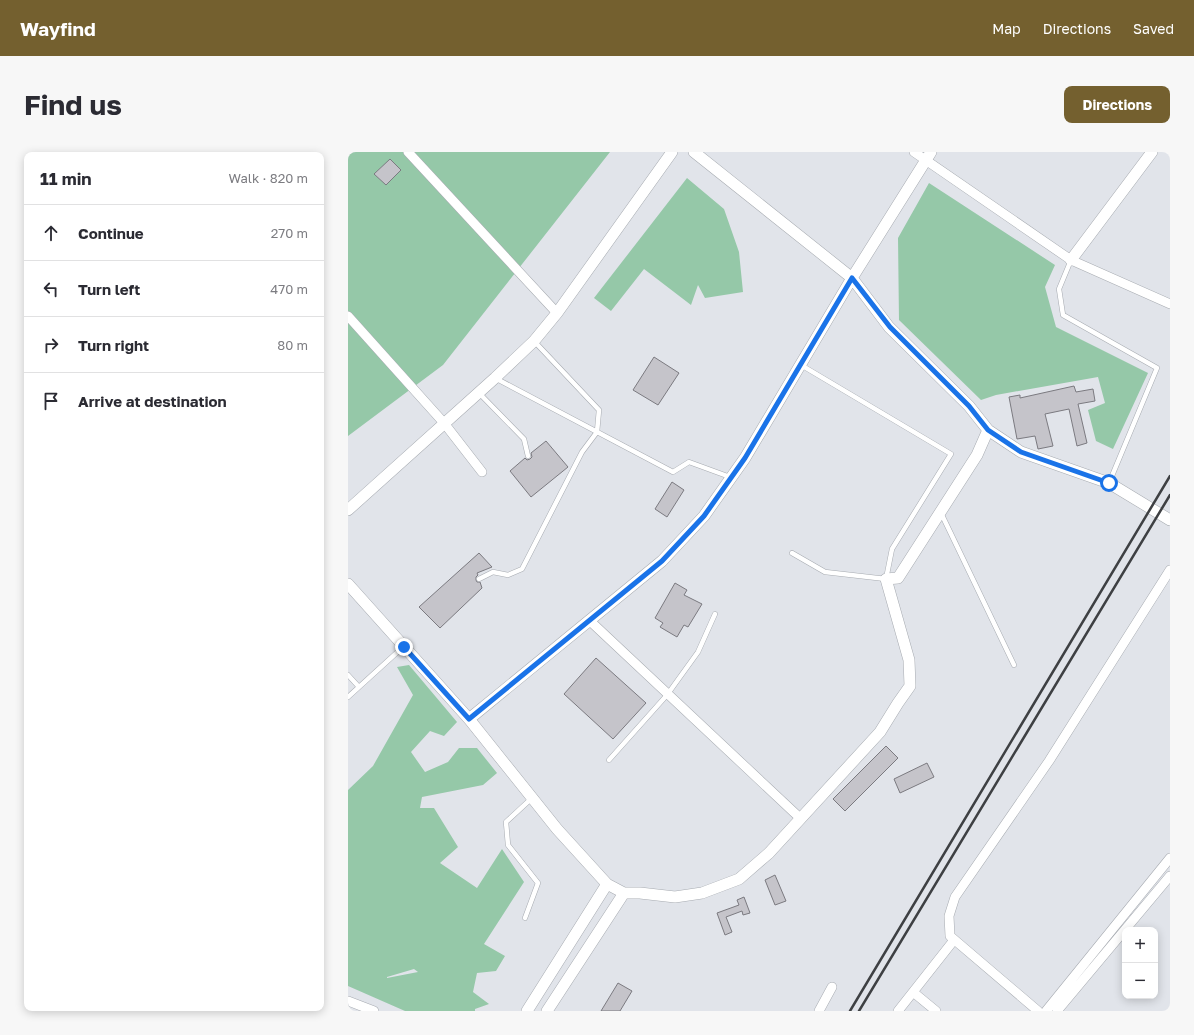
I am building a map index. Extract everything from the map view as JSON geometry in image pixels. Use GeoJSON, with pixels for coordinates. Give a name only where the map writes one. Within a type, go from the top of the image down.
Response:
{"type":"FeatureCollection","features":[{"type":"Feature","properties":{"kind":"street"},"geometry":{"type":"LineString","coordinates":[[408,152],[557,313]]}},
{"type":"Feature","properties":{"kind":"street"},"geometry":{"type":"LineString","coordinates":[[348,510],[479,393],[534,341],[557,313],[672,152]]}},
{"type":"Feature","properties":{"kind":"street"},"geometry":{"type":"LineString","coordinates":[[694,152],[852,278],[890,327],[969,406],[988,430],[1021,452],[1109,483],[1170,520]]}},
{"type":"Feature","properties":{"kind":"street"},"geometry":{"type":"LineString","coordinates":[[914,152],[929,156],[1071,260],[1170,304]]}},
{"type":"Feature","properties":{"kind":"street"},"geometry":{"type":"LineString","coordinates":[[1071,260],[1152,152]]}},
{"type":"Feature","properties":{"kind":"street"},"geometry":{"type":"LineString","coordinates":[[469,719],[588,620],[662,561],[704,516],[745,458],[852,278],[929,156]]}},
{"type":"Feature","properties":{"kind":"street"},"geometry":{"type":"LineString","coordinates":[[348,316],[444,423],[482,472]]}},
{"type":"Feature","properties":{"kind":"street"},"geometry":{"type":"LineString","coordinates":[[348,584],[469,719],[557,829],[607,884],[624,893],[640,893],[675,897],[702,894],[739,879],[769,853],[880,732],[910,686],[909,660],[886,579],[898,578],[977,455],[988,430]]}},
{"type":"Feature","properties":{"kind":"street"},"geometry":{"type":"LineString","coordinates":[[1038,1011],[950,936],[949,916],[955,897],[1049,761],[1170,570]]}},
{"type":"Feature","properties":{"kind":"street"},"geometry":{"type":"LineString","coordinates":[[588,620],[667,696],[800,818]]}},
{"type":"Feature","properties":{"kind":"street"},"geometry":{"type":"LineString","coordinates":[[1046,1011],[1170,858]]}},
{"type":"Feature","properties":{"kind":"street"},"geometry":{"type":"LineString","coordinates":[[1057,1011],[1170,876]]}},
{"type":"Feature","properties":{"kind":"street"},"geometry":{"type":"LineString","coordinates":[[527,1011],[607,884]]}},
{"type":"Feature","properties":{"kind":"street"},"geometry":{"type":"LineString","coordinates":[[547,1011],[624,893]]}},
{"type":"Feature","properties":{"kind":"street"},"geometry":{"type":"LineString","coordinates":[[898,1011],[954,940]]}},
{"type":"Feature","properties":{"kind":"street"},"geometry":{"type":"LineString","coordinates":[[819,1011],[832,987]]}},
{"type":"Feature","properties":{"kind":"street"},"geometry":{"type":"LineString","coordinates":[[913,992],[936,1011]]}},
{"type":"Feature","properties":{"kind":"street"},"geometry":{"type":"LineString","coordinates":[[348,1001],[374,1011]]}},
{"type":"Feature","properties":{"kind":"lane"},"geometry":{"type":"LineString","coordinates":[[1071,260],[1059,289],[1064,315],[1157,368],[1109,483]]}},
{"type":"Feature","properties":{"kind":"lane"},"geometry":{"type":"LineString","coordinates":[[479,578],[493,572],[508,575],[522,569],[582,452],[597,432],[599,410],[534,341]]}},
{"type":"Feature","properties":{"kind":"lane"},"geometry":{"type":"LineString","coordinates":[[792,553],[825,572],[886,579],[892,549],[951,454],[800,365]]}},
{"type":"Feature","properties":{"kind":"lane"},"geometry":{"type":"LineString","coordinates":[[495,378],[673,472],[689,462],[731,478]]}},
{"type":"Feature","properties":{"kind":"lane"},"geometry":{"type":"LineString","coordinates":[[479,393],[524,439],[528,456]]}},
{"type":"Feature","properties":{"kind":"lane"},"geometry":{"type":"LineString","coordinates":[[941,511],[1014,665]]}},
{"type":"Feature","properties":{"kind":"lane"},"geometry":{"type":"LineString","coordinates":[[609,760],[667,696],[698,652],[714,614]]}},
{"type":"Feature","properties":{"kind":"lane"},"geometry":{"type":"LineString","coordinates":[[348,697],[404,647]]}},
{"type":"Feature","properties":{"kind":"lane"},"geometry":{"type":"LineString","coordinates":[[348,675],[359,688]]}},
{"type":"Feature","properties":{"kind":"lane"},"geometry":{"type":"LineString","coordinates":[[525,918],[538,883],[508,845],[506,822],[532,798]]}},
{"type":"Feature","properties":{"kind":"green space"},"geometry":{"type":"Polygon","coordinates":[[[348,152],[610,152],[443,365],[348,436],[348,152]]]}},
{"type":"Feature","properties":{"kind":"green space"},"geometry":{"type":"Polygon","coordinates":[[[687,178],[724,209],[739,252],[743,292],[705,298],[698,285],[691,305],[644,269],[611,311],[594,298],[687,178]]]}},
{"type":"Feature","properties":{"kind":"green space"},"geometry":{"type":"Polygon","coordinates":[[[929,183],[1055,265],[1045,287],[1056,327],[1148,373],[1113,449],[1096,441],[1088,410],[1105,403],[1098,377],[996,395],[981,400],[899,320],[898,238],[929,183]]]}},
{"type":"Feature","properties":{"kind":"green space"},"geometry":{"type":"Polygon","coordinates":[[[409,665],[457,722],[444,736],[430,731],[411,752],[425,772],[448,762],[459,748],[477,748],[497,773],[483,785],[422,797],[420,808],[434,808],[458,847],[440,863],[477,888],[502,849],[524,882],[484,944],[505,956],[496,971],[477,973],[473,992],[489,1004],[475,1009],[475,1011],[405,1011],[348,986],[348,790],[373,766],[413,695],[397,667],[409,665]],[[414,969],[387,978],[418,972],[414,969]]]}},
{"type":"Feature","properties":{"kind":"building"},"geometry":{"type":"Polygon","coordinates":[[[390,159],[401,170],[386,185],[374,174],[390,159]]]}},
{"type":"Feature","properties":{"kind":"building"},"geometry":{"type":"Polygon","coordinates":[[[654,357],[679,373],[658,405],[633,390],[654,357]]]}},
{"type":"Feature","properties":{"kind":"building"},"geometry":{"type":"Polygon","coordinates":[[[1074,386],[1076,392],[1093,389],[1095,401],[1078,404],[1087,443],[1077,446],[1069,409],[1045,414],[1053,446],[1038,449],[1035,436],[1017,439],[1009,397],[1020,395],[1020,398],[1074,386]]]}},
{"type":"Feature","properties":{"kind":"building"},"geometry":{"type":"Polygon","coordinates":[[[546,441],[568,467],[531,497],[510,471],[525,458],[527,460],[530,459],[532,457],[531,453],[546,441]]]}},
{"type":"Feature","properties":{"kind":"building"},"geometry":{"type":"Polygon","coordinates":[[[672,482],[684,490],[667,517],[655,509],[672,482]]]}},
{"type":"Feature","properties":{"kind":"building"},"geometry":{"type":"Polygon","coordinates":[[[479,553],[492,567],[477,573],[478,575],[476,580],[477,582],[480,582],[482,588],[440,628],[419,607],[479,553]]]}},
{"type":"Feature","properties":{"kind":"building"},"geometry":{"type":"Polygon","coordinates":[[[675,583],[687,590],[684,595],[702,604],[688,627],[684,625],[677,637],[660,627],[663,623],[655,618],[675,583]]]}},
{"type":"Feature","properties":{"kind":"building"},"geometry":{"type":"Polygon","coordinates":[[[596,658],[646,703],[613,739],[564,694],[596,658]]]}},
{"type":"Feature","properties":{"kind":"building"},"geometry":{"type":"Polygon","coordinates":[[[886,746],[898,758],[845,811],[833,799],[886,746]]]}},
{"type":"Feature","properties":{"kind":"building"},"geometry":{"type":"Polygon","coordinates":[[[927,763],[934,777],[900,793],[894,779],[927,763]]]}},
{"type":"Feature","properties":{"kind":"building"},"geometry":{"type":"Polygon","coordinates":[[[775,875],[786,901],[775,905],[765,880],[775,875]]]}},
{"type":"Feature","properties":{"kind":"building"},"geometry":{"type":"Polygon","coordinates":[[[744,897],[750,913],[743,915],[742,911],[726,917],[732,932],[725,935],[717,913],[739,905],[737,900],[744,897]]]}},
{"type":"Feature","properties":{"kind":"building"},"geometry":{"type":"Polygon","coordinates":[[[618,983],[632,991],[620,1011],[601,1011],[618,983]]]}},
{"type":"Feature","properties":{"kind":"railway"},"geometry":{"type":"LineString","coordinates":[[850,1011],[1170,476]]}},
{"type":"Feature","properties":{"kind":"railway"},"geometry":{"type":"LineString","coordinates":[[859,1011],[1170,495]]}},
{"type":"Feature","properties":{"kind":"route"},"geometry":{"type":"LineString","coordinates":[[404,647],[469,719],[588,620],[662,561],[704,516],[745,458],[852,278],[890,327],[969,406],[988,430],[1021,452],[1109,483]]}}]}
